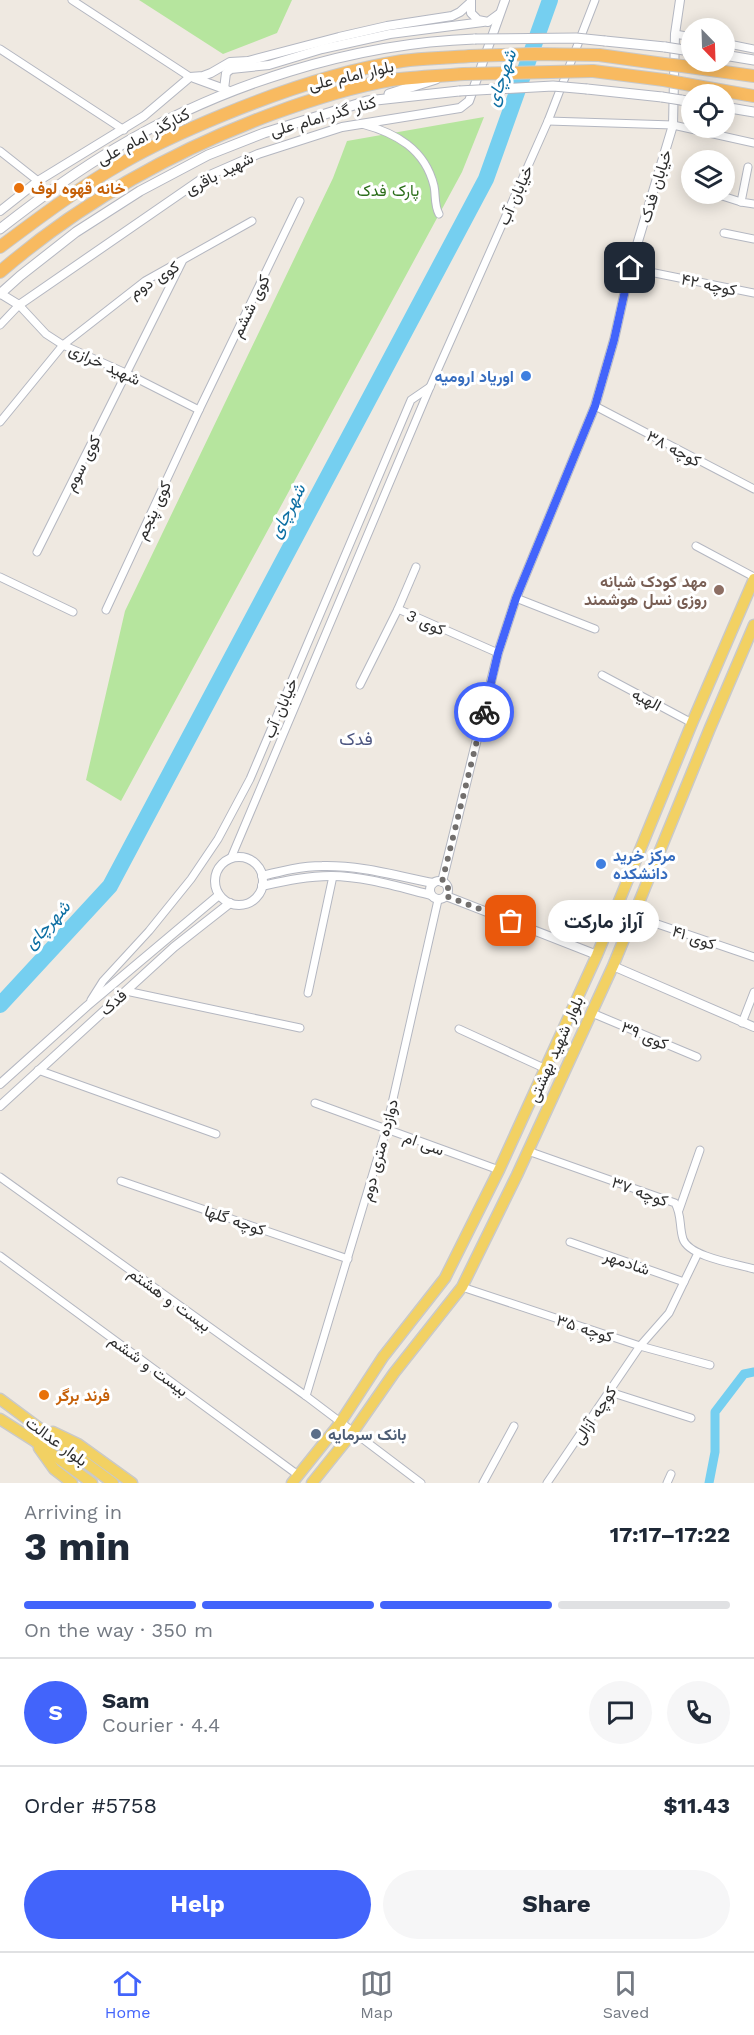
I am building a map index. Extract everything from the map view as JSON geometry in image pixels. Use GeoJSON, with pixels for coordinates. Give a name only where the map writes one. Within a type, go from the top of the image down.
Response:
{"type":"FeatureCollection","features":[{"type":"Feature","properties":{"kind":"highway","name":"بلوار امام علی"},"geometry":{"type":"LineString","coordinates":[[0,247],[55,206],[125,161],[188,129],[253,102],[341,73],[404,61],[534,54],[598,55],[754,76]]}},
{"type":"Feature","properties":{"kind":"highway","name":"بلوار امام علی"},"geometry":{"type":"LineString","coordinates":[[0,272],[66,221],[133,178],[199,143],[301,103],[391,80],[464,74],[593,71],[664,80],[754,96]]}},
{"type":"Feature","properties":{"kind":"main road"},"geometry":{"type":"LineString","coordinates":[[228,91],[337,58],[384,48],[438,41],[576,38],[681,49]]}},
{"type":"Feature","properties":{"kind":"main road"},"geometry":{"type":"LineString","coordinates":[[735,57],[754,60]]}},
{"type":"Feature","properties":{"kind":"main road"},"geometry":{"type":"LineString","coordinates":[[367,102],[448,75]]}},
{"type":"Feature","properties":{"kind":"main road","name":"کنار گذر امام علی"},"geometry":{"type":"LineString","coordinates":[[0,294],[76,232],[140,191],[198,160],[264,133],[367,102],[459,91],[553,86],[681,100]]}},
{"type":"Feature","properties":{"kind":"main road","name":"کنارگذر امام علی"},"geometry":{"type":"LineString","coordinates":[[0,229],[46,194],[116,148],[228,91]]}},
{"type":"Feature","properties":{"kind":"main road"},"geometry":{"type":"LineString","coordinates":[[735,109],[754,112]]}},
{"type":"Feature","properties":{"kind":"main road","name":"بلوار شهید بهشتی"},"geometry":{"type":"LineString","coordinates":[[295,1479],[340,1423],[383,1357],[445,1278],[499,1170],[597,955],[754,578]]}},
{"type":"Feature","properties":{"kind":"main road","name":"بلوار شهید بهشتی"},"geometry":{"type":"LineString","coordinates":[[312,1483],[462,1287],[517,1175],[613,966],[754,625]]}},
{"type":"Feature","properties":{"kind":"main road"},"geometry":{"type":"LineString","coordinates":[[499,1170],[517,1175]]}},
{"type":"Feature","properties":{"kind":"main road","name":"بلوار عدالت"},"geometry":{"type":"LineString","coordinates":[[0,1399],[114,1483]]}},
{"type":"Feature","properties":{"kind":"main road","name":"بلوار عدالت"},"geometry":{"type":"LineString","coordinates":[[0,1419],[92,1483]]}},
{"type":"Feature","properties":{"kind":"main road"},"geometry":{"type":"LineString","coordinates":[[30,1422],[78,1444],[132,1483]]}},
{"type":"Feature","properties":{"kind":"main road"},"geometry":{"type":"LineString","coordinates":[[33,1440],[54,1469],[72,1483]]}},
{"type":"Feature","properties":{"kind":"street"},"geometry":{"type":"LineString","coordinates":[[72,0],[190,77],[228,91]]}},
{"type":"Feature","properties":{"kind":"street"},"geometry":{"type":"LineString","coordinates":[[228,91],[224,77],[231,69],[269,65],[322,49],[390,34],[493,20],[500,12],[499,0]]}},
{"type":"Feature","properties":{"kind":"street","name":"شهید باقری"},"geometry":{"type":"LineString","coordinates":[[19,305],[203,178],[258,154],[342,127],[460,108],[469,101],[505,0]]}},
{"type":"Feature","properties":{"kind":"street","name":"خیابان آب"},"geometry":{"type":"LineString","coordinates":[[231,858],[430,387],[548,121],[594,0]]}},
{"type":"Feature","properties":{"kind":"street","name":"خیابان فدک"},"geometry":{"type":"LineString","coordinates":[[439,897],[430,891],[438,882],[498,653],[516,598],[595,406],[614,340],[630,268],[673,125],[675,34],[680,0]]}},
{"type":"Feature","properties":{"kind":"street"},"geometry":{"type":"LineString","coordinates":[[0,212],[38,181],[144,116],[190,77],[212,73],[230,62],[248,60],[387,26],[452,16],[471,2]]}},
{"type":"Feature","properties":{"kind":"street"},"geometry":{"type":"LineString","coordinates":[[471,2],[470,8],[474,17],[483,22]]}},
{"type":"Feature","properties":{"kind":"street"},"geometry":{"type":"LineString","coordinates":[[675,34],[681,35]]}},
{"type":"Feature","properties":{"kind":"street"},"geometry":{"type":"LineString","coordinates":[[735,45],[754,49]]}},
{"type":"Feature","properties":{"kind":"street"},"geometry":{"type":"LineString","coordinates":[[0,49],[124,130]]}},
{"type":"Feature","properties":{"kind":"street"},"geometry":{"type":"LineString","coordinates":[[548,121],[673,125],[754,143]]}},
{"type":"Feature","properties":{"kind":"street"},"geometry":{"type":"LineString","coordinates":[[361,124],[404,140],[420,155],[434,185],[436,208],[440,214]]}},
{"type":"Feature","properties":{"kind":"street"},"geometry":{"type":"LineString","coordinates":[[0,152],[38,181]]}},
{"type":"Feature","properties":{"kind":"street"},"geometry":{"type":"LineString","coordinates":[[741,202],[748,167]]}},
{"type":"Feature","properties":{"kind":"street"},"geometry":{"type":"LineString","coordinates":[[735,200],[754,204]]}},
{"type":"Feature","properties":{"kind":"street","name":"کوی ششم"},"geometry":{"type":"LineString","coordinates":[[199,410],[300,201]]}},
{"type":"Feature","properties":{"kind":"street","name":"کوی دوم"},"geometry":{"type":"LineString","coordinates":[[0,422],[63,345],[145,281],[252,221]]}},
{"type":"Feature","properties":{"kind":"street"},"geometry":{"type":"LineString","coordinates":[[724,233],[754,239]]}},
{"type":"Feature","properties":{"kind":"street","name":"کوی سوم"},"geometry":{"type":"LineString","coordinates":[[37,552],[128,374],[182,261]]}},
{"type":"Feature","properties":{"kind":"street","name":"کوچه ۴۲"},"geometry":{"type":"LineString","coordinates":[[630,268],[754,293]]}},
{"type":"Feature","properties":{"kind":"street"},"geometry":{"type":"LineString","coordinates":[[0,294],[19,305],[0,325]]}},
{"type":"Feature","properties":{"kind":"street","name":"شهید خرازی"},"geometry":{"type":"LineString","coordinates":[[19,305],[46,334],[63,345],[128,374],[199,410]]}},
{"type":"Feature","properties":{"kind":"street","name":"خیابان آب"},"geometry":{"type":"LineString","coordinates":[[87,1006],[103,981],[149,931],[191,879],[218,838],[250,778],[411,400],[430,387]]}},
{"type":"Feature","properties":{"kind":"street","name":"کوچه ۳۸"},"geometry":{"type":"LineString","coordinates":[[595,406],[754,489]]}},
{"type":"Feature","properties":{"kind":"street","name":"کوی پنجم"},"geometry":{"type":"LineString","coordinates":[[106,610],[199,410]]}},
{"type":"Feature","properties":{"kind":"street"},"geometry":{"type":"LineString","coordinates":[[696,546],[754,578]]}},
{"type":"Feature","properties":{"kind":"street"},"geometry":{"type":"LineString","coordinates":[[398,609],[416,567]]}},
{"type":"Feature","properties":{"kind":"street"},"geometry":{"type":"LineString","coordinates":[[0,577],[73,612]]}},
{"type":"Feature","properties":{"kind":"street"},"geometry":{"type":"LineString","coordinates":[[516,598],[595,629]]}},
{"type":"Feature","properties":{"kind":"street","name":"کوی 3"},"geometry":{"type":"LineString","coordinates":[[360,685],[398,609],[498,653]]}},
{"type":"Feature","properties":{"kind":"street","name":"الهیه"},"geometry":{"type":"LineString","coordinates":[[602,675],[692,723]]}},
{"type":"Feature","properties":{"kind":"street"},"geometry":{"type":"LineString","coordinates":[[231,858],[247,858],[254,862],[262,876],[262,886],[254,900],[246,904],[230,903],[219,895],[216,887],[215,878],[218,870],[231,858]]}},
{"type":"Feature","properties":{"kind":"street"},"geometry":{"type":"LineString","coordinates":[[262,876],[294,868],[322,866],[353,868],[438,882],[448,888],[439,897]]}},
{"type":"Feature","properties":{"kind":"street"},"geometry":{"type":"LineString","coordinates":[[262,886],[300,878],[333,876],[383,883],[439,897],[597,955]]}},
{"type":"Feature","properties":{"kind":"street"},"geometry":{"type":"LineString","coordinates":[[308,993],[333,876]]}},
{"type":"Feature","properties":{"kind":"street","name":"فدک"},"geometry":{"type":"LineString","coordinates":[[0,1084],[87,1006],[219,895]]}},
{"type":"Feature","properties":{"kind":"street","name":"دوازده متری دوم"},"geometry":{"type":"LineString","coordinates":[[306,1396],[386,1130],[439,897]]}},
{"type":"Feature","properties":{"kind":"street","name":"فدک"},"geometry":{"type":"LineString","coordinates":[[0,1106],[174,946],[230,903]]}},
{"type":"Feature","properties":{"kind":"street","name":"کوی ۴۱"},"geometry":{"type":"LineString","coordinates":[[634,916],[754,957]]}},
{"type":"Feature","properties":{"kind":"street"},"geometry":{"type":"LineString","coordinates":[[613,966],[754,1028]]}},
{"type":"Feature","properties":{"kind":"street"},"geometry":{"type":"LineString","coordinates":[[126,991],[300,1028]]}},
{"type":"Feature","properties":{"kind":"street"},"geometry":{"type":"LineString","coordinates":[[742,1023],[754,992]]}},
{"type":"Feature","properties":{"kind":"street","name":"کوی ۳۹"},"geometry":{"type":"LineString","coordinates":[[592,1012],[697,1057]]}},
{"type":"Feature","properties":{"kind":"street"},"geometry":{"type":"LineString","coordinates":[[459,1029],[546,1069]]}},
{"type":"Feature","properties":{"kind":"street"},"geometry":{"type":"LineString","coordinates":[[38,1070],[216,1134]]}},
{"type":"Feature","properties":{"kind":"street","name":"سی ام"},"geometry":{"type":"LineString","coordinates":[[315,1103],[499,1170]]}},
{"type":"Feature","properties":{"kind":"street"},"geometry":{"type":"LineString","coordinates":[[679,1210],[700,1150]]}},
{"type":"Feature","properties":{"kind":"street","name":"کوچه ۳۷"},"geometry":{"type":"LineString","coordinates":[[528,1151],[675,1203],[679,1210],[683,1240],[689,1248],[698,1253]]}},
{"type":"Feature","properties":{"kind":"street","name":"بیست و هشتم"},"geometry":{"type":"LineString","coordinates":[[0,1177],[306,1396],[421,1483]]}},
{"type":"Feature","properties":{"kind":"street","name":"کوچه گلها"},"geometry":{"type":"LineString","coordinates":[[121,1181],[348,1259]]}},
{"type":"Feature","properties":{"kind":"street","name":"شادمهر"},"geometry":{"type":"LineString","coordinates":[[570,1242],[684,1282]]}},
{"type":"Feature","properties":{"kind":"street"},"geometry":{"type":"LineString","coordinates":[[698,1253],[754,1269]]}},
{"type":"Feature","properties":{"kind":"street","name":"کوچه آزالی"},"geometry":{"type":"LineString","coordinates":[[547,1483],[640,1346],[669,1313],[698,1253]]}},
{"type":"Feature","properties":{"kind":"street","name":"بیست و ششم"},"geometry":{"type":"LineString","coordinates":[[0,1256],[295,1479]]}},
{"type":"Feature","properties":{"kind":"street","name":"کوچه ۳۵"},"geometry":{"type":"LineString","coordinates":[[462,1287],[640,1346],[710,1365]]}},
{"type":"Feature","properties":{"kind":"street"},"geometry":{"type":"LineString","coordinates":[[610,1392],[691,1418]]}},
{"type":"Feature","properties":{"kind":"street"},"geometry":{"type":"LineString","coordinates":[[483,1483],[514,1426]]}},
{"type":"Feature","properties":{"kind":"street"},"geometry":{"type":"LineString","coordinates":[[667,1483],[671,1474]]}},
{"type":"Feature","properties":{"kind":"green space"},"geometry":{"type":"Polygon","coordinates":[[[139,0],[292,0],[277,33],[223,54],[139,0]]]}},
{"type":"Feature","properties":{"kind":"green space","name":"پارک فدک"},"geometry":{"type":"Polygon","coordinates":[[[484,117],[462,172],[121,801],[86,780],[125,611],[333,178],[347,141],[484,117]]]}},
{"type":"Feature","properties":{"kind":"waterway","name":"شهرچای"},"geometry":{"type":"LineString","coordinates":[[0,1005],[110,886],[486,179],[550,0]]}},
{"type":"Feature","properties":{"kind":"waterway"},"geometry":{"type":"LineString","coordinates":[[709,1483],[715,1452],[715,1412],[744,1374],[754,1372]]}},
{"type":"Feature","properties":{"kind":"way so far"},"geometry":{"type":"LineString","coordinates":[[484,712],[442,882],[448,888],[446,896],[511,921]]}},
{"type":"Feature","properties":{"kind":"place","name":"خانه قهوه لوف"},"geometry":{"type":"Point","coordinates":[19,188]}},
{"type":"Feature","properties":{"kind":"place","name":"اوریاد ارومیه"},"geometry":{"type":"Point","coordinates":[526,376]}},
{"type":"Feature","properties":{"kind":"place","name":"مهد کودک شبانه روزی نسل هوشمند"},"geometry":{"type":"Point","coordinates":[719,590]}},
{"type":"Feature","properties":{"kind":"place","name":"مرکز خرید دانشکده"},"geometry":{"type":"Point","coordinates":[601,864]}},
{"type":"Feature","properties":{"kind":"place","name":"آراز مارکت"},"geometry":{"type":"Point","coordinates":[511,921]}},
{"type":"Feature","properties":{"kind":"place","name":"فرند برگر"},"geometry":{"type":"Point","coordinates":[44,1395]}},
{"type":"Feature","properties":{"kind":"place","name":"بانک سرمایه"},"geometry":{"type":"Point","coordinates":[316,1434]}},
{"type":"Feature","properties":{"kind":"district","name":"فدک"},"geometry":{"type":"Point","coordinates":[356,739]}},
{"type":"Feature","properties":{"kind":"route"},"geometry":{"type":"LineString","coordinates":[[484,712],[498,653],[516,598],[595,406],[614,340],[630,268]]}}]}
